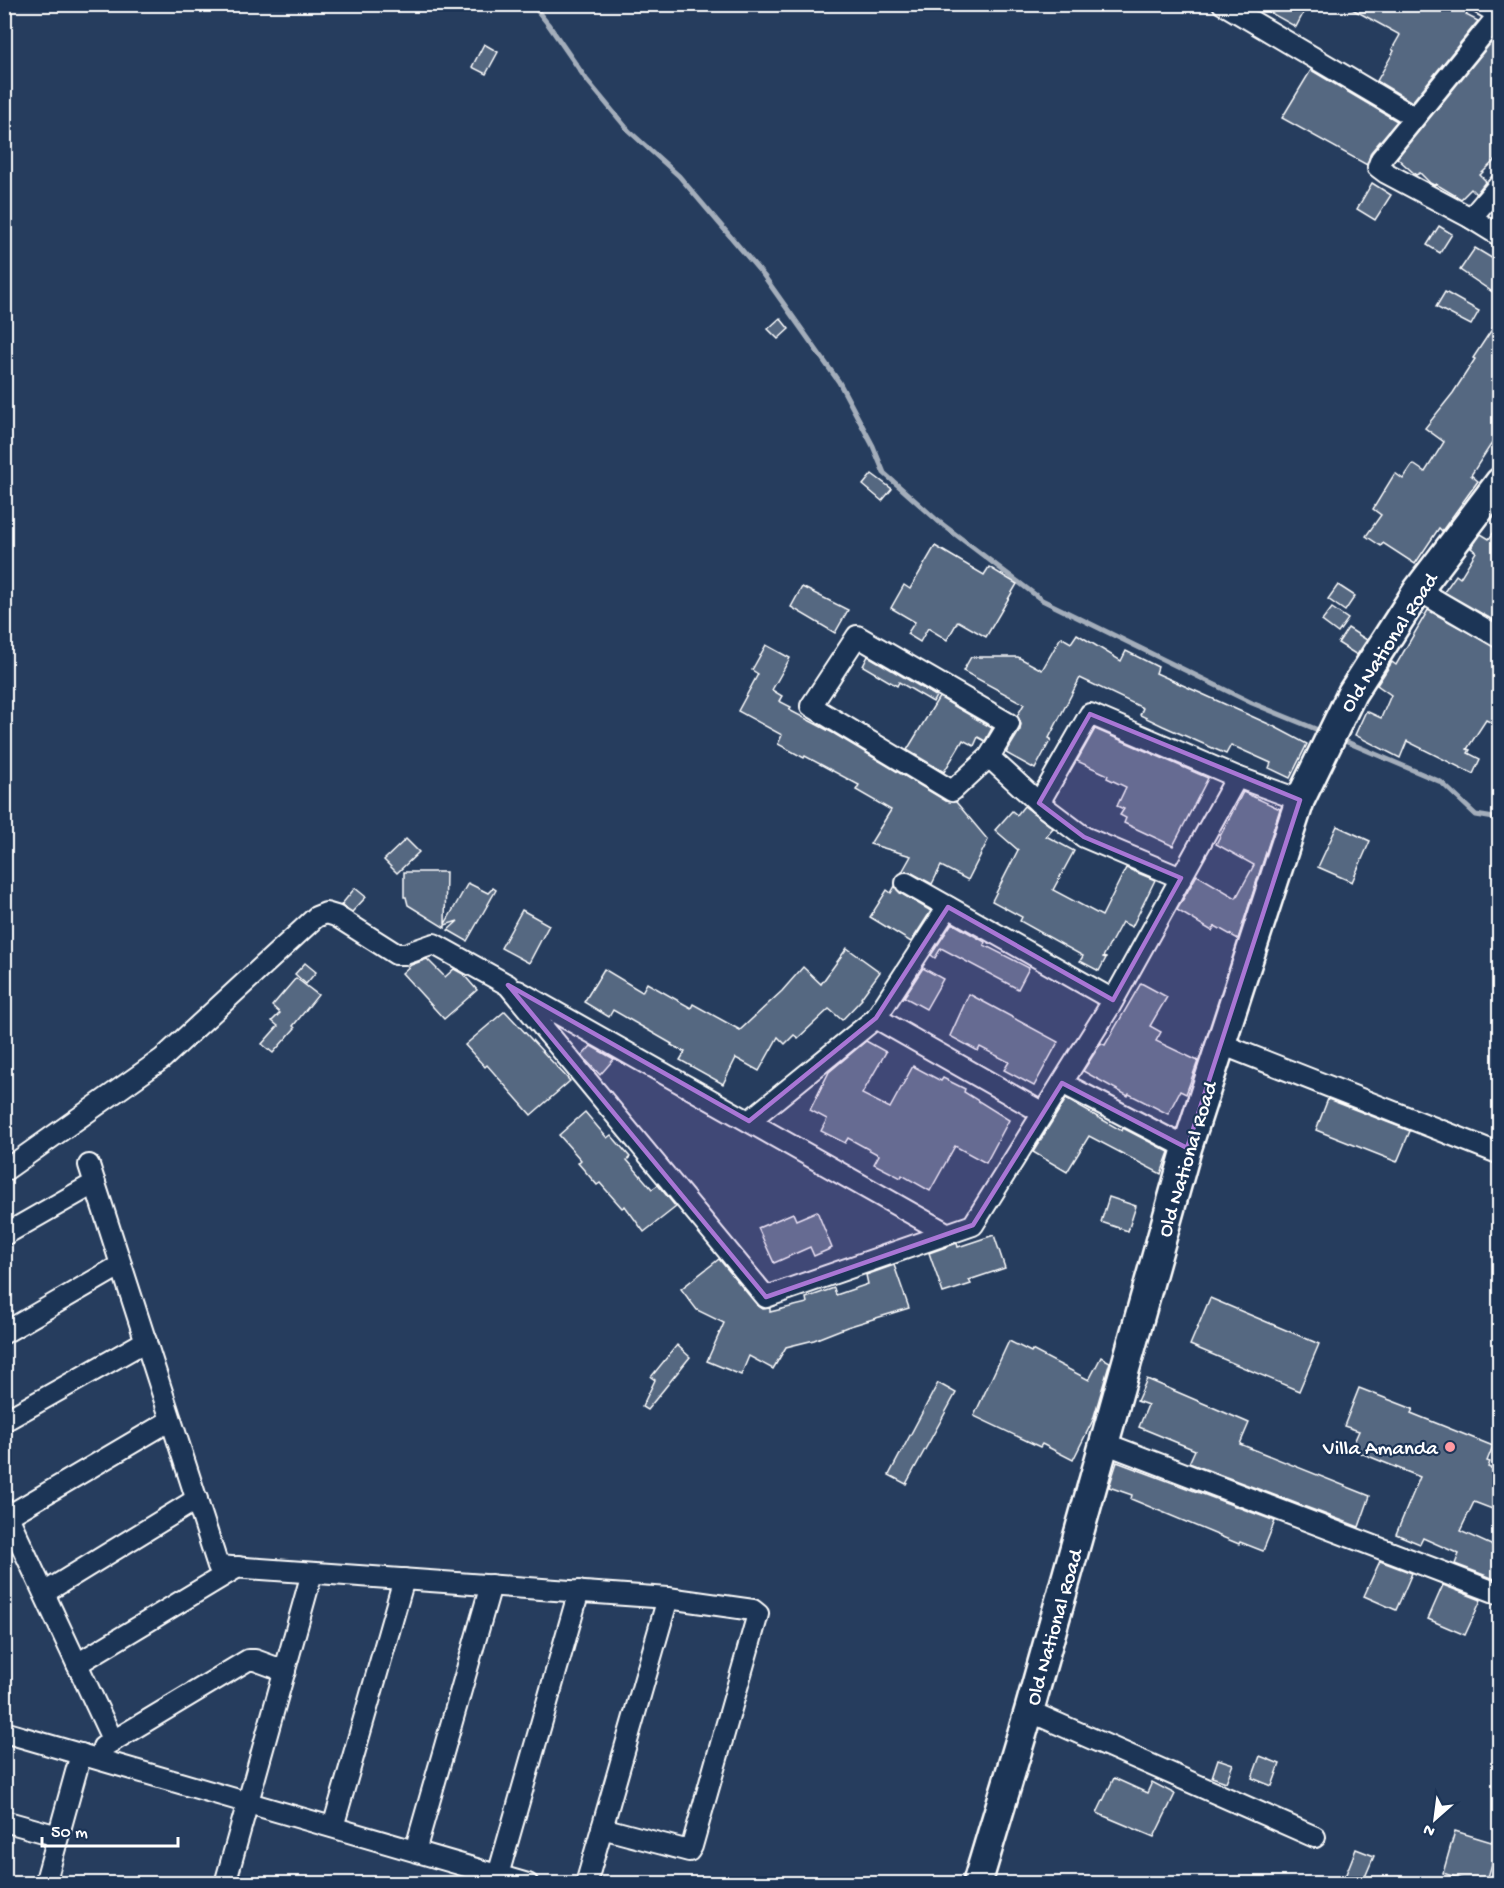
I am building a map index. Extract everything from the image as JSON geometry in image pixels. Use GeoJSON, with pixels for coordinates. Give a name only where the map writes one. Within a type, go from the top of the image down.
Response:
{"type":"FeatureCollection","features":[{"type":"Feature","properties":{"kind":"main road","name":"Old National Road"},"geometry":{"type":"LineString","coordinates":[[977,1884],[1029,1711],[1187,1148],[1300,800],[1352,693],[1418,590],[1500,482]]}},
{"type":"Feature","properties":{"kind":"street"},"geometry":{"type":"LineString","coordinates":[[1223,4],[1414,117]]}},
{"type":"Feature","properties":{"kind":"street"},"geometry":{"type":"LineString","coordinates":[[1481,4],[1499,14],[1414,117],[1381,159],[1378,167],[1500,236]]}},
{"type":"Feature","properties":{"kind":"street"},"geometry":{"type":"LineString","coordinates":[[1471,218],[1500,184]]}},
{"type":"Feature","properties":{"kind":"street"},"geometry":{"type":"LineString","coordinates":[[1418,590],[1500,638]]}},
{"type":"Feature","properties":{"kind":"street"},"geometry":{"type":"LineString","coordinates":[[857,636],[1009,724],[989,757],[952,791],[811,706],[857,636]]}},
{"type":"Feature","properties":{"kind":"street"},"geometry":{"type":"LineString","coordinates":[[1039,803],[1090,714],[1237,777],[1300,800]]}},
{"type":"Feature","properties":{"kind":"street"},"geometry":{"type":"LineString","coordinates":[[989,757],[1039,803],[1084,837],[1181,878]]}},
{"type":"Feature","properties":{"kind":"street"},"geometry":{"type":"LineString","coordinates":[[508,986],[766,1297],[973,1225],[1113,1000],[1237,777]]}},
{"type":"Feature","properties":{"kind":"street"},"geometry":{"type":"LineString","coordinates":[[906,883],[1113,1000]]}},
{"type":"Feature","properties":{"kind":"street"},"geometry":{"type":"LineString","coordinates":[[749,1121],[876,1018],[948,907]]}},
{"type":"Feature","properties":{"kind":"street"},"geometry":{"type":"LineString","coordinates":[[4,1171],[162,1059],[316,917],[326,913],[336,916],[396,954],[405,954],[434,944],[948,1234]]}},
{"type":"Feature","properties":{"kind":"street"},"geometry":{"type":"LineString","coordinates":[[876,1018],[1043,1113]]}},
{"type":"Feature","properties":{"kind":"street"},"geometry":{"type":"LineString","coordinates":[[1221,1044],[1498,1153]]}},
{"type":"Feature","properties":{"kind":"street"},"geometry":{"type":"LineString","coordinates":[[1062,1083],[1187,1148]]}},
{"type":"Feature","properties":{"kind":"street"},"geometry":{"type":"LineString","coordinates":[[4,1235],[92,1174],[218,1566],[668,1598],[753,1610],[758,1614],[689,1851],[602,1828]]}},
{"type":"Feature","properties":{"kind":"street"},"geometry":{"type":"LineString","coordinates":[[4,1334],[121,1265]]}},
{"type":"Feature","properties":{"kind":"street"},"geometry":{"type":"LineString","coordinates":[[4,1421],[146,1341]]}},
{"type":"Feature","properties":{"kind":"street"},"geometry":{"type":"LineString","coordinates":[[113,1741],[6,1512],[171,1420]]}},
{"type":"Feature","properties":{"kind":"street"},"geometry":{"type":"LineString","coordinates":[[1104,1443],[1500,1594]]}},
{"type":"Feature","properties":{"kind":"street"},"geometry":{"type":"LineString","coordinates":[[44,1593],[197,1499]]}},
{"type":"Feature","properties":{"kind":"street"},"geometry":{"type":"LineString","coordinates":[[77,1664],[238,1567]]}},
{"type":"Feature","properties":{"kind":"street"},"geometry":{"type":"LineString","coordinates":[[225,1884],[312,1572]]}},
{"type":"Feature","properties":{"kind":"street"},"geometry":{"type":"LineString","coordinates":[[333,1827],[404,1579]]}},
{"type":"Feature","properties":{"kind":"street"},"geometry":{"type":"LineString","coordinates":[[415,1851],[491,1585]]}},
{"type":"Feature","properties":{"kind":"street"},"geometry":{"type":"LineString","coordinates":[[498,1875],[579,1592]]}},
{"type":"Feature","properties":{"kind":"street"},"geometry":{"type":"LineString","coordinates":[[586,1884],[668,1598]]}},
{"type":"Feature","properties":{"kind":"street"},"geometry":{"type":"LineString","coordinates":[[45,1884],[84,1755],[113,1741],[248,1660],[255,1660],[285,1671]]}},
{"type":"Feature","properties":{"kind":"street"},"geometry":{"type":"LineString","coordinates":[[1029,1711],[1314,1837]]}},
{"type":"Feature","properties":{"kind":"street"},"geometry":{"type":"LineString","coordinates":[[6,1729],[84,1755],[528,1884]]}},
{"type":"Feature","properties":{"kind":"street"},"geometry":{"type":"LineString","coordinates":[[4,1821],[58,1836]]}},
{"type":"Feature","properties":{"kind":"highlighted area"},"geometry":{"type":"Polygon","coordinates":[[[1090,714],[1300,800],[1187,1148],[1062,1083],[973,1225],[766,1297],[508,985],[749,1121],[876,1018],[948,907],[1113,1000],[1181,878],[1084,837],[1039,803],[1090,714]]]}},
{"type":"Feature","properties":{"kind":"building"},"geometry":{"type":"Polygon","coordinates":[[[1255,4],[1308,4],[1296,27],[1255,4]]]}},
{"type":"Feature","properties":{"kind":"building"},"geometry":{"type":"Polygon","coordinates":[[[1343,4],[1454,4],[1468,12],[1466,15],[1478,21],[1412,102],[1377,81],[1400,35],[1343,4]]]}},
{"type":"Feature","properties":{"kind":"building"},"geometry":{"type":"Polygon","coordinates":[[[1499,33],[1500,155],[1480,175],[1486,181],[1476,194],[1471,189],[1461,199],[1436,184],[1430,183],[1420,173],[1416,175],[1397,158],[1499,33]]]}},
{"type":"Feature","properties":{"kind":"building"},"geometry":{"type":"Polygon","coordinates":[[[484,44],[498,52],[486,74],[472,67],[484,44]]]}},
{"type":"Feature","properties":{"kind":"building"},"geometry":{"type":"Polygon","coordinates":[[[1311,70],[1397,121],[1371,152],[1367,165],[1282,118],[1311,70]]]}},
{"type":"Feature","properties":{"kind":"building"},"geometry":{"type":"Polygon","coordinates":[[[1372,183],[1391,195],[1375,220],[1357,209],[1372,183]]]}},
{"type":"Feature","properties":{"kind":"building"},"geometry":{"type":"Polygon","coordinates":[[[1439,226],[1452,234],[1440,253],[1427,245],[1439,226]]]}},
{"type":"Feature","properties":{"kind":"building"},"geometry":{"type":"Polygon","coordinates":[[[1475,248],[1500,263],[1500,297],[1460,270],[1475,248]]]}},
{"type":"Feature","properties":{"kind":"building"},"geometry":{"type":"Polygon","coordinates":[[[1445,292],[1479,311],[1471,325],[1436,307],[1445,292]]]}},
{"type":"Feature","properties":{"kind":"building"},"geometry":{"type":"Polygon","coordinates":[[[1500,317],[1500,448],[1492,443],[1471,475],[1478,481],[1442,531],[1439,528],[1415,564],[1383,543],[1381,546],[1366,536],[1381,515],[1373,509],[1395,473],[1403,479],[1413,464],[1425,472],[1444,442],[1425,428],[1453,393],[1500,317]]]}},
{"type":"Feature","properties":{"kind":"building"},"geometry":{"type":"Polygon","coordinates":[[[780,318],[789,329],[778,339],[768,329],[780,318]]]}},
{"type":"Feature","properties":{"kind":"building"},"geometry":{"type":"Polygon","coordinates":[[[872,474],[892,489],[882,501],[863,485],[872,474]]]}},
{"type":"Feature","properties":{"kind":"building"},"geometry":{"type":"Polygon","coordinates":[[[1500,524],[1500,624],[1444,592],[1456,575],[1460,578],[1476,552],[1471,548],[1481,534],[1489,539],[1500,524]]]}},
{"type":"Feature","properties":{"kind":"building"},"geometry":{"type":"Polygon","coordinates":[[[935,546],[984,575],[989,567],[1017,584],[986,637],[958,621],[947,640],[928,628],[920,642],[907,634],[915,622],[891,608],[904,585],[910,589],[935,546]]]}},
{"type":"Feature","properties":{"kind":"building"},"geometry":{"type":"Polygon","coordinates":[[[1338,585],[1355,596],[1345,611],[1328,599],[1338,585]]]}},
{"type":"Feature","properties":{"kind":"building"},"geometry":{"type":"Polygon","coordinates":[[[802,587],[848,610],[835,633],[791,607],[802,587]]]}},
{"type":"Feature","properties":{"kind":"building"},"geometry":{"type":"Polygon","coordinates":[[[1332,608],[1348,619],[1338,633],[1322,621],[1332,608]]]}},
{"type":"Feature","properties":{"kind":"building"},"geometry":{"type":"Polygon","coordinates":[[[1428,610],[1500,650],[1500,727],[1486,720],[1467,749],[1470,750],[1468,753],[1480,759],[1473,774],[1407,741],[1400,758],[1355,735],[1366,711],[1381,718],[1391,695],[1377,685],[1392,662],[1396,665],[1428,610]]]}},
{"type":"Feature","properties":{"kind":"building"},"geometry":{"type":"Polygon","coordinates":[[[1348,628],[1367,640],[1357,655],[1338,643],[1348,628]]]}},
{"type":"Feature","properties":{"kind":"building"},"geometry":{"type":"Polygon","coordinates":[[[1077,634],[1121,661],[1126,651],[1158,667],[1156,673],[1273,726],[1307,744],[1290,778],[1269,768],[1271,763],[1231,745],[1226,754],[1163,726],[1140,715],[1143,708],[1080,678],[1035,769],[1006,753],[1020,730],[1021,724],[1017,716],[1024,704],[963,671],[971,657],[1018,657],[1042,670],[1061,637],[1071,643],[1077,634]]]}},
{"type":"Feature","properties":{"kind":"building"},"geometry":{"type":"Polygon","coordinates":[[[766,645],[790,658],[772,690],[782,696],[779,701],[791,707],[789,710],[833,733],[946,801],[956,802],[988,840],[968,880],[941,866],[932,884],[912,873],[902,872],[911,856],[870,844],[891,810],[856,790],[859,785],[778,744],[782,735],[738,711],[758,674],[752,670],[766,645]]]}},
{"type":"Feature","properties":{"kind":"building"},"geometry":{"type":"Polygon","coordinates":[[[868,656],[936,696],[933,702],[899,682],[897,686],[863,666],[868,656]]]}},
{"type":"Feature","properties":{"kind":"building"},"geometry":{"type":"Polygon","coordinates":[[[939,697],[992,728],[985,741],[978,737],[974,746],[963,740],[944,772],[907,750],[939,697]]]}},
{"type":"Feature","properties":{"kind":"building"},"geometry":{"type":"Polygon","coordinates":[[[1095,729],[1208,778],[1173,846],[1124,823],[1126,818],[1120,815],[1124,809],[1117,806],[1126,787],[1107,778],[1108,775],[1077,761],[1095,729]]]}},
{"type":"Feature","properties":{"kind":"building"},"geometry":{"type":"Polygon","coordinates":[[[1243,792],[1280,809],[1238,939],[1215,926],[1212,931],[1177,910],[1197,875],[1236,898],[1254,865],[1216,844],[1243,792]]]}},
{"type":"Feature","properties":{"kind":"building"},"geometry":{"type":"Polygon","coordinates":[[[1024,806],[1053,828],[1046,836],[1074,851],[1053,890],[1102,916],[1126,868],[1155,880],[1132,927],[1122,922],[1103,957],[1106,958],[1099,971],[1080,961],[1083,956],[1020,921],[1022,917],[992,901],[1018,850],[995,830],[1012,811],[1017,815],[1024,806]]]}},
{"type":"Feature","properties":{"kind":"building"},"geometry":{"type":"Polygon","coordinates":[[[1337,826],[1370,841],[1352,882],[1318,867],[1337,826]]]}},
{"type":"Feature","properties":{"kind":"building"},"geometry":{"type":"Polygon","coordinates":[[[406,839],[419,852],[397,873],[384,860],[406,839]]]}},
{"type":"Feature","properties":{"kind":"building"},"geometry":{"type":"Polygon","coordinates":[[[404,872],[446,872],[445,924],[468,883],[488,893],[493,888],[496,890],[467,941],[448,930],[458,921],[445,925],[445,928],[408,905],[404,897],[404,872]]]}},
{"type":"Feature","properties":{"kind":"building"},"geometry":{"type":"Polygon","coordinates":[[[895,886],[900,893],[931,911],[911,942],[870,917],[887,890],[891,893],[895,886]]]}},
{"type":"Feature","properties":{"kind":"building"},"geometry":{"type":"Polygon","coordinates":[[[355,888],[366,897],[352,912],[341,905],[355,888]]]}},
{"type":"Feature","properties":{"kind":"building"},"geometry":{"type":"Polygon","coordinates":[[[522,910],[549,925],[529,963],[501,948],[522,910]]]}},
{"type":"Feature","properties":{"kind":"building"},"geometry":{"type":"Polygon","coordinates":[[[952,923],[985,942],[984,945],[1029,968],[1018,989],[941,948],[935,958],[931,955],[952,923]]]}},
{"type":"Feature","properties":{"kind":"building"},"geometry":{"type":"Polygon","coordinates":[[[847,948],[880,972],[862,999],[842,1020],[829,1009],[798,1038],[794,1035],[785,1044],[778,1037],[759,1071],[736,1058],[723,1084],[680,1060],[685,1052],[672,1044],[613,1010],[609,1017],[584,1002],[604,969],[642,992],[647,983],[691,1008],[693,1004],[740,1030],[782,991],[803,967],[821,984],[847,948]]]}},
{"type":"Feature","properties":{"kind":"building"},"geometry":{"type":"Polygon","coordinates":[[[427,959],[445,977],[454,969],[463,974],[477,990],[444,1019],[402,973],[411,965],[427,959]]]}},
{"type":"Feature","properties":{"kind":"building"},"geometry":{"type":"Polygon","coordinates":[[[305,963],[316,972],[306,984],[295,974],[305,963]]]}},
{"type":"Feature","properties":{"kind":"building"},"geometry":{"type":"Polygon","coordinates":[[[923,968],[943,979],[926,1009],[904,997],[923,968]]]}},
{"type":"Feature","properties":{"kind":"building"},"geometry":{"type":"Polygon","coordinates":[[[296,978],[318,995],[293,1026],[295,1028],[273,1053],[262,1044],[278,1026],[272,1021],[280,1013],[272,1006],[296,978]]]}},
{"type":"Feature","properties":{"kind":"building"},"geometry":{"type":"Polygon","coordinates":[[[1141,983],[1167,997],[1150,1026],[1161,1032],[1156,1041],[1198,1061],[1186,1094],[1180,1091],[1168,1114],[1129,1094],[1128,1096],[1083,1071],[1101,1043],[1105,1045],[1141,983]]]}},
{"type":"Feature","properties":{"kind":"building"},"geometry":{"type":"Polygon","coordinates":[[[969,994],[1058,1042],[1034,1086],[1004,1070],[1009,1062],[980,1047],[978,1051],[950,1036],[969,994]]]}},
{"type":"Feature","properties":{"kind":"building"},"geometry":{"type":"Polygon","coordinates":[[[505,1011],[570,1081],[531,1115],[487,1065],[485,1067],[465,1045],[505,1011]]]}},
{"type":"Feature","properties":{"kind":"building"},"geometry":{"type":"Polygon","coordinates":[[[866,1041],[886,1052],[862,1094],[890,1108],[913,1066],[941,1081],[943,1078],[965,1089],[964,1092],[1009,1120],[986,1163],[955,1146],[930,1191],[902,1175],[901,1178],[874,1164],[879,1155],[848,1138],[845,1143],[821,1131],[827,1119],[810,1110],[829,1072],[866,1041]]]}},
{"type":"Feature","properties":{"kind":"building"},"geometry":{"type":"Polygon","coordinates":[[[591,1046],[614,1059],[600,1075],[582,1056],[591,1046]]]}},
{"type":"Feature","properties":{"kind":"building"},"geometry":{"type":"Polygon","coordinates":[[[1066,1099],[1122,1131],[1123,1128],[1169,1152],[1161,1174],[1089,1136],[1067,1172],[1033,1152],[1066,1099]]]}},
{"type":"Feature","properties":{"kind":"building"},"geometry":{"type":"Polygon","coordinates":[[[1328,1099],[1410,1131],[1397,1162],[1316,1130],[1328,1099]]]}},
{"type":"Feature","properties":{"kind":"building"},"geometry":{"type":"Polygon","coordinates":[[[585,1112],[607,1138],[611,1135],[630,1157],[627,1160],[652,1189],[658,1185],[676,1207],[644,1232],[625,1206],[622,1208],[600,1183],[597,1185],[578,1163],[581,1160],[559,1135],[585,1112]]]}},
{"type":"Feature","properties":{"kind":"building"},"geometry":{"type":"Polygon","coordinates":[[[1109,1197],[1136,1206],[1128,1231],[1101,1222],[1109,1197]]]}},
{"type":"Feature","properties":{"kind":"building"},"geometry":{"type":"Polygon","coordinates":[[[817,1211],[832,1248],[814,1256],[810,1247],[774,1263],[758,1228],[793,1213],[796,1220],[817,1211]]]}},
{"type":"Feature","properties":{"kind":"building"},"geometry":{"type":"Polygon","coordinates":[[[994,1235],[1005,1268],[969,1280],[971,1284],[943,1293],[929,1253],[957,1243],[958,1247],[994,1235]]]}},
{"type":"Feature","properties":{"kind":"building"},"geometry":{"type":"Polygon","coordinates":[[[719,1259],[757,1305],[763,1309],[770,1308],[770,1312],[807,1303],[806,1298],[834,1288],[836,1295],[868,1284],[866,1275],[894,1265],[909,1308],[786,1347],[773,1369],[749,1356],[741,1375],[707,1361],[724,1323],[697,1310],[681,1289],[719,1259]]]}},
{"type":"Feature","properties":{"kind":"building"},"geometry":{"type":"Polygon","coordinates":[[[1210,1298],[1319,1344],[1299,1391],[1190,1345],[1210,1298]]]}},
{"type":"Feature","properties":{"kind":"building"},"geometry":{"type":"Polygon","coordinates":[[[1009,1341],[1031,1352],[1032,1350],[1089,1380],[1101,1357],[1110,1362],[1093,1420],[1073,1460],[1042,1444],[1040,1447],[974,1416],[1009,1341]]]}},
{"type":"Feature","properties":{"kind":"building"},"geometry":{"type":"Polygon","coordinates":[[[677,1345],[690,1357],[647,1410],[642,1407],[655,1380],[651,1377],[677,1345]]]}},
{"type":"Feature","properties":{"kind":"building"},"geometry":{"type":"Polygon","coordinates":[[[1147,1379],[1249,1423],[1240,1444],[1370,1496],[1359,1527],[1189,1463],[1195,1450],[1139,1427],[1148,1405],[1137,1401],[1147,1379]]]}},
{"type":"Feature","properties":{"kind":"building"},"geometry":{"type":"Polygon","coordinates":[[[938,1383],[956,1393],[906,1484],[889,1475],[938,1383]]]}},
{"type":"Feature","properties":{"kind":"building"},"geometry":{"type":"Polygon","coordinates":[[[1359,1388],[1413,1409],[1411,1413],[1493,1446],[1487,1461],[1490,1462],[1488,1467],[1500,1472],[1500,1512],[1474,1502],[1460,1531],[1500,1549],[1500,1581],[1455,1564],[1459,1554],[1423,1538],[1420,1544],[1396,1534],[1420,1477],[1351,1449],[1359,1431],[1344,1426],[1359,1388]]]}},
{"type":"Feature","properties":{"kind":"building"},"geometry":{"type":"Polygon","coordinates":[[[1117,1462],[1275,1521],[1263,1551],[1240,1542],[1239,1544],[1131,1499],[1132,1495],[1109,1487],[1117,1462]]]}},
{"type":"Feature","properties":{"kind":"building"},"geometry":{"type":"Polygon","coordinates":[[[1380,1561],[1412,1573],[1396,1610],[1364,1596],[1380,1561]]]}},
{"type":"Feature","properties":{"kind":"building"},"geometry":{"type":"Polygon","coordinates":[[[1443,1585],[1481,1600],[1465,1635],[1428,1619],[1443,1585]]]}},
{"type":"Feature","properties":{"kind":"building"},"geometry":{"type":"Polygon","coordinates":[[[1260,1756],[1280,1764],[1272,1786],[1252,1778],[1260,1756]]]}},
{"type":"Feature","properties":{"kind":"building"},"geometry":{"type":"Polygon","coordinates":[[[1218,1759],[1233,1764],[1226,1782],[1212,1777],[1218,1759]]]}},
{"type":"Feature","properties":{"kind":"building"},"geometry":{"type":"Polygon","coordinates":[[[1114,1778],[1147,1793],[1152,1782],[1175,1794],[1154,1837],[1097,1813],[1114,1778]]]}},
{"type":"Feature","properties":{"kind":"building"},"geometry":{"type":"Polygon","coordinates":[[[1455,1831],[1498,1844],[1486,1884],[1476,1884],[1443,1873],[1455,1831]]]}},
{"type":"Feature","properties":{"kind":"building"},"geometry":{"type":"Polygon","coordinates":[[[1356,1849],[1374,1856],[1362,1884],[1342,1884],[1356,1849]]]}},
{"type":"Feature","properties":{"kind":"waterway"},"geometry":{"type":"LineString","coordinates":[[532,4],[586,79],[629,131],[679,176],[764,276],[839,382],[873,446],[884,473],[938,521],[1042,600],[1252,703],[1323,732]]}},
{"type":"Feature","properties":{"kind":"waterway"},"geometry":{"type":"LineString","coordinates":[[1340,739],[1441,782],[1476,815],[1500,819]]}},
{"type":"Feature","properties":{"kind":"place","name":"Villa Amanda"},"geometry":{"type":"Point","coordinates":[1450,1447]}}]}
